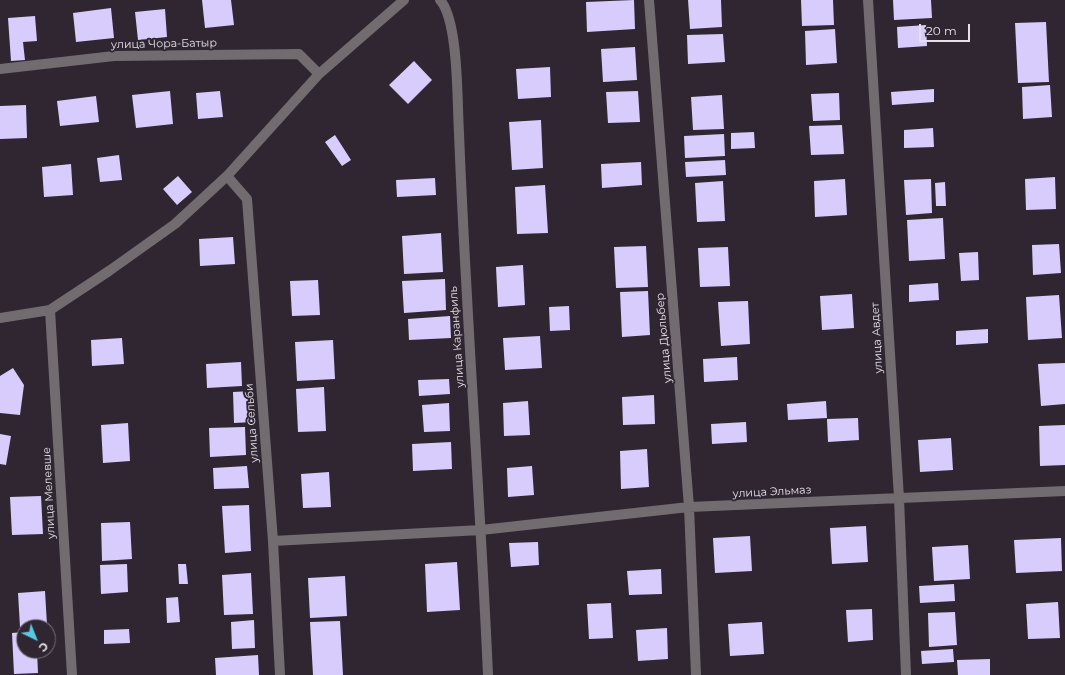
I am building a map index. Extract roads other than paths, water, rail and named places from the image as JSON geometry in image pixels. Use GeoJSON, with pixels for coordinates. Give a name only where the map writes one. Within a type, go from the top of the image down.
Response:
{"type":"FeatureCollection","features":[{"type":"Feature","properties":{"kind":"street"},"geometry":{"type":"LineString","coordinates":[[0,318],[50,310],[109,271],[175,224],[227,176],[319,74],[404,0]]}},
{"type":"Feature","properties":{"kind":"street","name":"улица Каранфиль"},"geometry":{"type":"LineString","coordinates":[[440,0],[446,6],[455,46],[464,261],[481,530],[488,675]]}},
{"type":"Feature","properties":{"kind":"street","name":"улица Дюльбер"},"geometry":{"type":"LineString","coordinates":[[649,0],[689,507],[696,675]]}},
{"type":"Feature","properties":{"kind":"street","name":"улица Авдет"},"geometry":{"type":"LineString","coordinates":[[868,0],[899,498],[906,675]]}},
{"type":"Feature","properties":{"kind":"street","name":"улица Чора-Батыр"},"geometry":{"type":"LineString","coordinates":[[0,69],[114,56],[299,54],[319,74]]}},
{"type":"Feature","properties":{"kind":"street","name":"улица Сельби"},"geometry":{"type":"LineString","coordinates":[[227,176],[247,199],[273,541],[280,675]]}},
{"type":"Feature","properties":{"kind":"street","name":"улица Мелевше"},"geometry":{"type":"LineString","coordinates":[[50,310],[72,675]]}},
{"type":"Feature","properties":{"kind":"street","name":"улица Эльмаз"},"geometry":{"type":"LineString","coordinates":[[273,541],[481,530],[689,507],[1065,491]]}}]}
